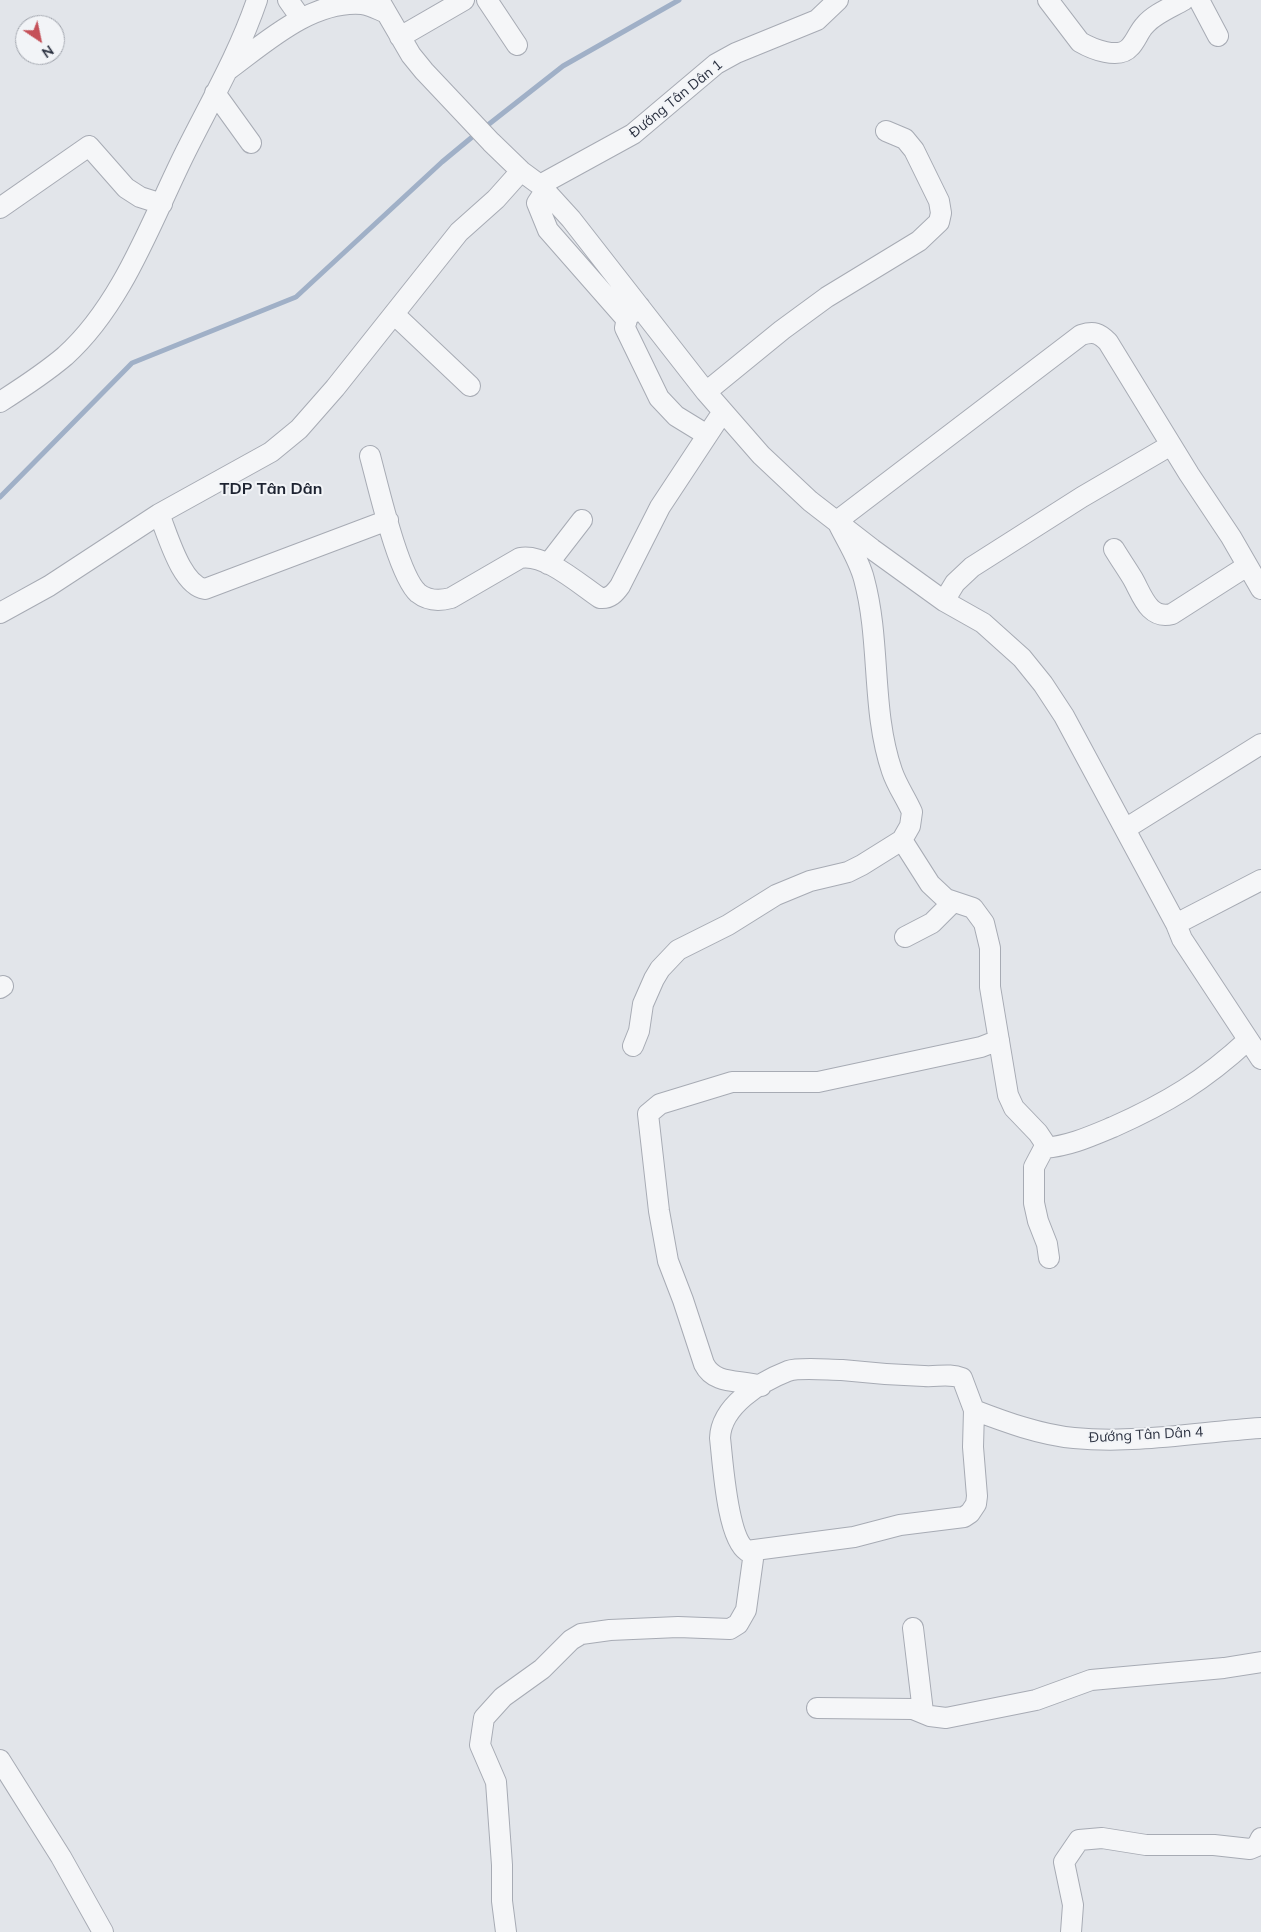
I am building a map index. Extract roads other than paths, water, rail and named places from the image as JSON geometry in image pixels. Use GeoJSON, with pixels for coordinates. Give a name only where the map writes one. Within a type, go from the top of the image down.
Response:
{"type":"FeatureCollection","features":[{"type":"Feature","properties":{"kind":"street"},"geometry":{"type":"LineString","coordinates":[[0,402],[66,355],[96,320],[132,267],[227,71],[257,0]]}},
{"type":"Feature","properties":{"kind":"street"},"geometry":{"type":"LineString","coordinates":[[288,0],[300,17]]}},
{"type":"Feature","properties":{"kind":"street"},"geometry":{"type":"LineString","coordinates":[[400,37],[464,0]]}},
{"type":"Feature","properties":{"kind":"street"},"geometry":{"type":"LineString","coordinates":[[487,0],[518,45]]}},
{"type":"Feature","properties":{"kind":"street","name":"Đướng Tân Dân 1"},"geometry":{"type":"LineString","coordinates":[[542,188],[633,134],[716,64],[736,53],[817,20],[838,0]]}},
{"type":"Feature","properties":{"kind":"street"},"geometry":{"type":"LineString","coordinates":[[1048,0],[1070,32],[1080,42],[1087,47],[1115,53],[1122,53],[1130,48],[1145,23],[1184,0]]}},
{"type":"Feature","properties":{"kind":"street"},"geometry":{"type":"LineString","coordinates":[[1199,0],[1218,36]]}},
{"type":"Feature","properties":{"kind":"street"},"geometry":{"type":"LineString","coordinates":[[227,71],[300,17],[314,10],[347,3],[382,6],[400,37],[424,71],[491,142],[542,188],[572,219],[633,314],[706,392],[722,413],[761,455],[810,500],[837,521],[944,601],[970,614],[999,636],[1043,684],[1074,734],[1090,768],[1126,829],[1182,939],[1261,1059]]}},
{"type":"Feature","properties":{"kind":"street"},"geometry":{"type":"LineString","coordinates":[[215,93],[251,143]]}},
{"type":"Feature","properties":{"kind":"street"},"geometry":{"type":"LineString","coordinates":[[706,392],[827,297],[919,241],[938,222],[941,213],[939,201],[914,150],[905,139],[886,130]]}},
{"type":"Feature","properties":{"kind":"street"},"geometry":{"type":"LineString","coordinates":[[0,208],[89,146],[126,188],[140,197],[162,204]]}},
{"type":"Feature","properties":{"kind":"street"},"geometry":{"type":"LineString","coordinates":[[0,613],[49,586],[159,514],[271,452],[288,439],[335,388],[395,315],[459,232],[496,199],[521,171]]}},
{"type":"Feature","properties":{"kind":"street"},"geometry":{"type":"LineString","coordinates":[[633,314],[626,332],[659,398],[676,416],[708,435]]}},
{"type":"Feature","properties":{"kind":"street"},"geometry":{"type":"LineString","coordinates":[[395,315],[470,386]]}},
{"type":"Feature","properties":{"kind":"street"},"geometry":{"type":"LineString","coordinates":[[837,521],[1040,365],[1081,335],[1091,332],[1100,334],[1108,342],[1171,445],[1231,537],[1261,589]]}},
{"type":"Feature","properties":{"kind":"street"},"geometry":{"type":"LineString","coordinates":[[370,456],[403,570],[419,593],[440,601],[451,598],[520,558],[530,556],[548,564],[600,598],[612,595],[628,572],[660,507],[722,413]]}},
{"type":"Feature","properties":{"kind":"street"},"geometry":{"type":"LineString","coordinates":[[944,601],[955,583],[972,567],[1082,497],[1171,445]]}},
{"type":"Feature","properties":{"kind":"street"},"geometry":{"type":"LineString","coordinates":[[159,514],[183,571],[197,587],[205,589],[388,520]]}},
{"type":"Feature","properties":{"kind":"street"},"geometry":{"type":"LineString","coordinates":[[548,564],[582,520]]}},
{"type":"Feature","properties":{"kind":"street"},"geometry":{"type":"LineString","coordinates":[[633,1046],[639,1031],[643,1004],[654,979],[660,968],[678,950],[728,925],[776,895],[810,881],[848,872],[902,840],[910,826],[912,812],[892,771],[888,754],[877,691],[870,608],[864,578],[837,521]]}},
{"type":"Feature","properties":{"kind":"street"},"geometry":{"type":"LineString","coordinates":[[1114,549],[1146,604],[1158,615],[1164,616],[1172,614],[1247,566]]}},
{"type":"Feature","properties":{"kind":"street"},"geometry":{"type":"LineString","coordinates":[[1126,829],[1261,744]]}},
{"type":"Feature","properties":{"kind":"street"},"geometry":{"type":"LineString","coordinates":[[902,840],[930,884],[953,902],[973,908],[979,913],[986,929],[990,948],[990,987],[1008,1096],[1021,1116],[1038,1132],[1044,1142],[1044,1148],[1037,1157],[1034,1167],[1034,1203],[1038,1221],[1047,1244],[1049,1258]]}},
{"type":"Feature","properties":{"kind":"street"},"geometry":{"type":"LineString","coordinates":[[1176,924],[1261,880]]}},
{"type":"Feature","properties":{"kind":"street"},"geometry":{"type":"LineString","coordinates":[[905,937],[932,923],[953,902]]}},
{"type":"Feature","properties":{"kind":"street"},"geometry":{"type":"LineString","coordinates":[[761,1386],[717,1378],[709,1374],[704,1364],[684,1300],[668,1261],[659,1211],[648,1114],[660,1104],[732,1082],[818,1082],[981,1047],[998,1040]]}},
{"type":"Feature","properties":{"kind":"street"},"geometry":{"type":"LineString","coordinates":[[1044,1148],[1065,1146],[1081,1141],[1154,1108],[1205,1078],[1248,1040]]}},
{"type":"Feature","properties":{"kind":"street"},"geometry":{"type":"LineString","coordinates":[[842,1370],[883,1374],[955,1375],[962,1378],[974,1410],[973,1447],[976,1504],[970,1513],[964,1517],[900,1525],[854,1537],[789,1544],[754,1552],[742,1548],[733,1524],[722,1453],[721,1429],[734,1406],[761,1386],[789,1371],[842,1370]]}},
{"type":"Feature","properties":{"kind":"street","name":"Đướng Tân Dân 4"},"geometry":{"type":"LineString","coordinates":[[974,1410],[1058,1436],[1074,1438],[1160,1437],[1261,1428]]}},
{"type":"Feature","properties":{"kind":"street"},"geometry":{"type":"LineString","coordinates":[[506,1932],[502,1901],[502,1866],[496,1782],[480,1745],[484,1718],[503,1697],[542,1669],[571,1640],[581,1634],[610,1630],[678,1627],[730,1629],[738,1624],[746,1610],[754,1552]]}},
{"type":"Feature","properties":{"kind":"street"},"geometry":{"type":"LineString","coordinates":[[913,1628],[923,1712]]}},
{"type":"Feature","properties":{"kind":"street"},"geometry":{"type":"LineString","coordinates":[[817,1708],[912,1709],[930,1716],[946,1718],[976,1714],[1036,1700],[1090,1680],[1224,1668],[1261,1662]]}},
{"type":"Feature","properties":{"kind":"street"},"geometry":{"type":"LineString","coordinates":[[0,1760],[61,1857],[103,1932]]}},
{"type":"Feature","properties":{"kind":"street"},"geometry":{"type":"LineString","coordinates":[[1071,1932],[1074,1923],[1073,1905],[1064,1862],[1079,1840],[1102,1838],[1146,1845],[1214,1845],[1250,1849],[1260,1844]]}},
{"type":"Feature","properties":{"kind":"waterway"},"geometry":{"type":"LineString","coordinates":[[484,128],[563,66],[679,0]]}},
{"type":"Feature","properties":{"kind":"waterway"},"geometry":{"type":"LineString","coordinates":[[0,497],[132,363],[296,297],[442,162],[477,133]]}},
{"type":"Feature","properties":{"kind":"district","name":"TDP Tân Dân"},"geometry":{"type":"Point","coordinates":[271,489]}}]}
